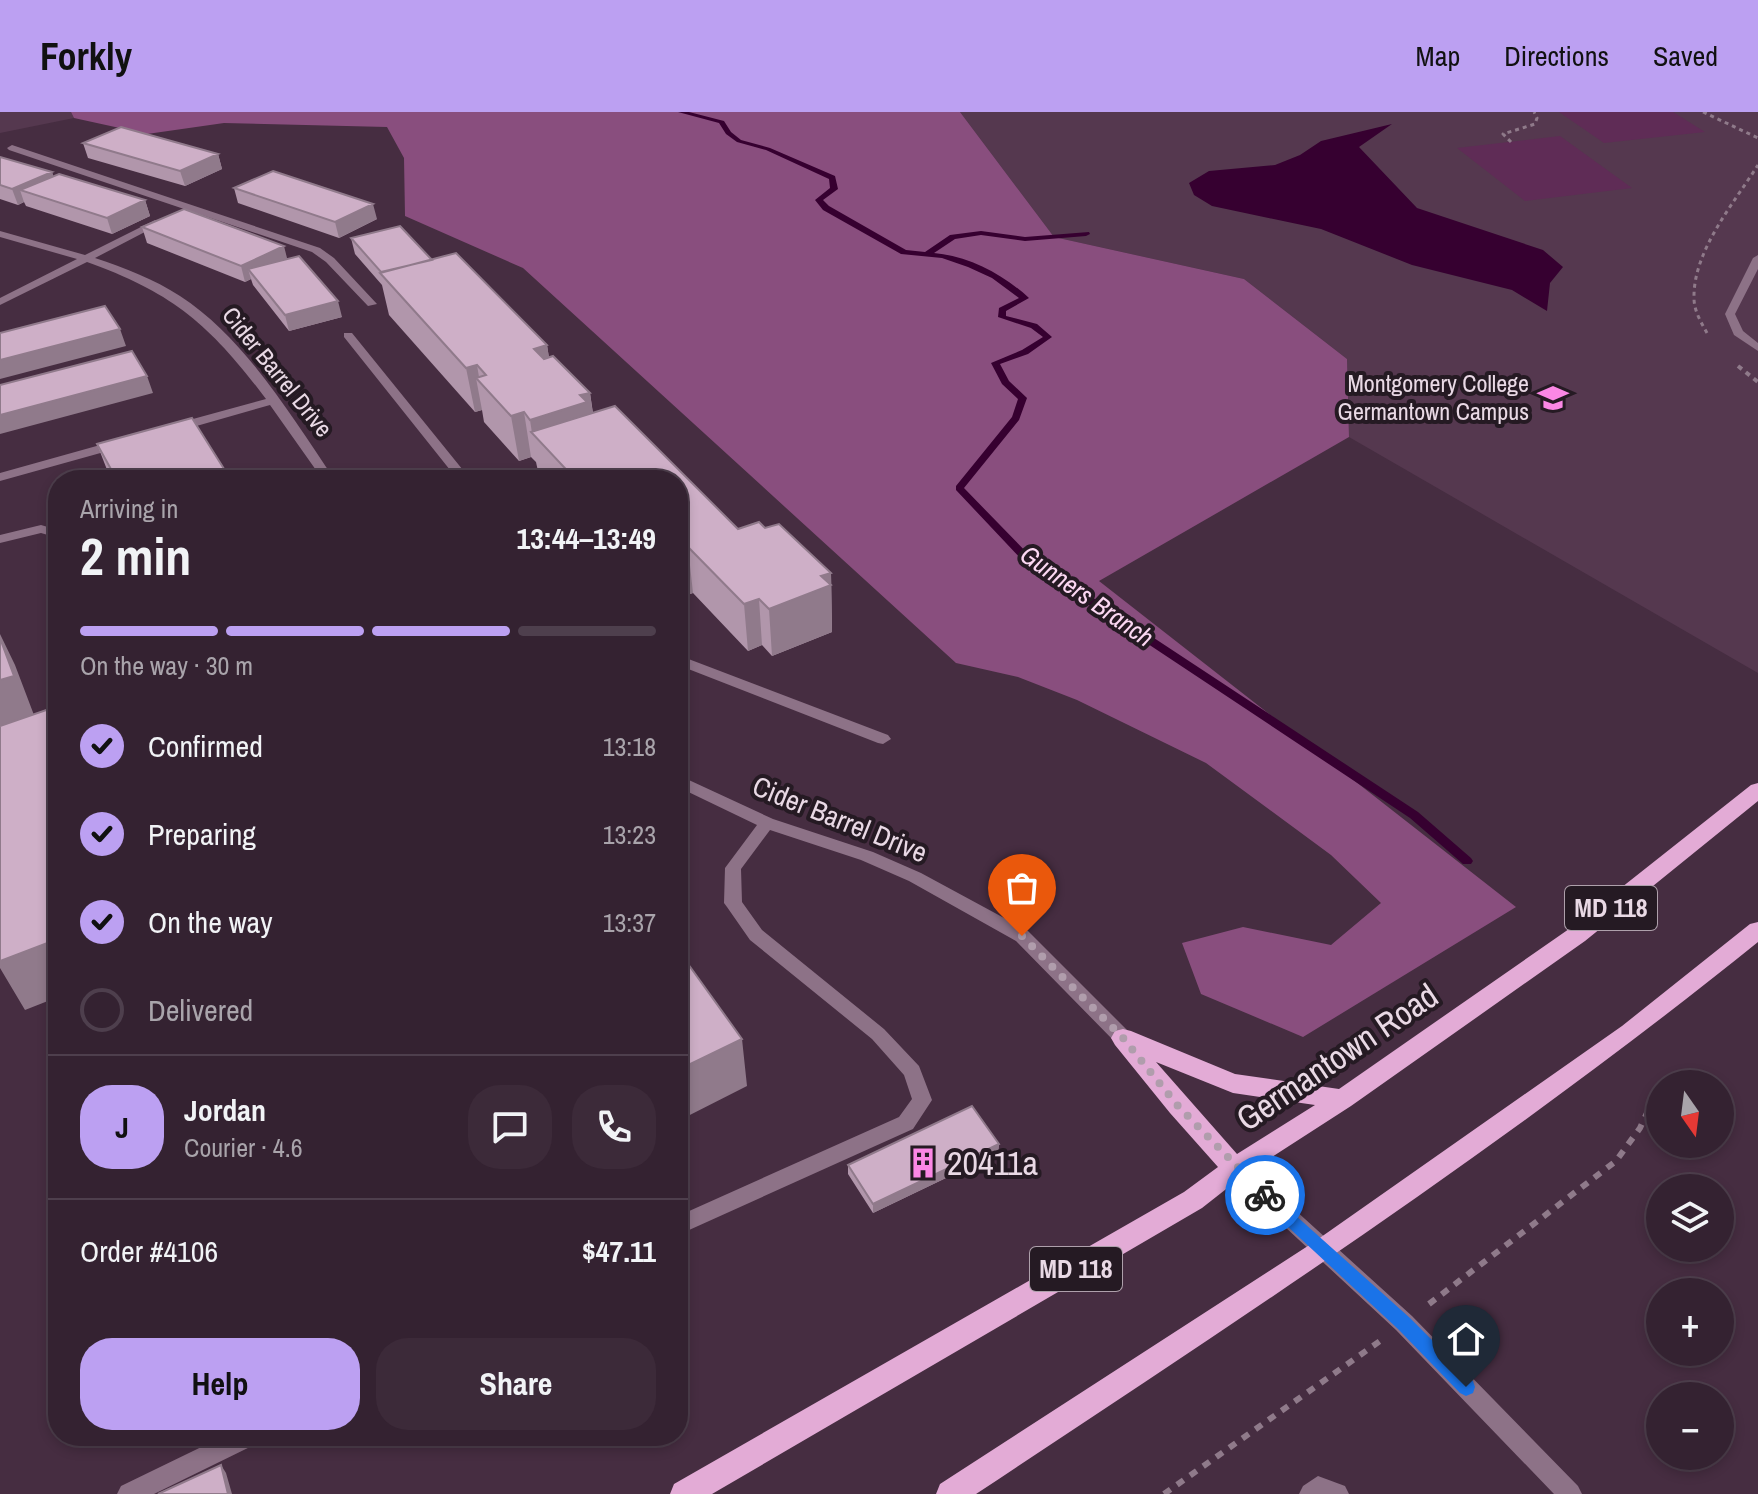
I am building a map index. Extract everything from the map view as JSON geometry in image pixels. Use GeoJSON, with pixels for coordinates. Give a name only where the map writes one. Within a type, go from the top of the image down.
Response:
{"type":"FeatureCollection","features":[{"type":"Feature","properties":{"kind":"main road","name":"Germantown Road"},"geometry":{"type":"LineString","coordinates":[[684,1494],[1193,1200],[1235,1168],[1343,1099],[1577,935],[1758,790]]}},
{"type":"Feature","properties":{"kind":"main road"},"geometry":{"type":"LineString","coordinates":[[950,1494],[1323,1250],[1630,1032],[1758,930]]}},
{"type":"Feature","properties":{"kind":"main road"},"geometry":{"type":"LineString","coordinates":[[1123,1038],[1233,1083],[1343,1099]]}},
{"type":"Feature","properties":{"kind":"main road"},"geometry":{"type":"LineString","coordinates":[[1123,1038],[1178,1106],[1235,1168]]}},
{"type":"Feature","properties":{"kind":"street"},"geometry":{"type":"LineString","coordinates":[[12,148],[316,250],[330,260],[372,304]]}},
{"type":"Feature","properties":{"kind":"street"},"geometry":{"type":"LineString","coordinates":[[177,213],[189,207]]}},
{"type":"Feature","properties":{"kind":"street"},"geometry":{"type":"LineString","coordinates":[[0,302],[165,219]]}},
{"type":"Feature","properties":{"kind":"street","name":"Cider Barrel Drive"},"geometry":{"type":"LineString","coordinates":[[0,234],[110,266],[180,301],[211,328],[272,401],[322,470]]}},
{"type":"Feature","properties":{"kind":"street"},"geometry":{"type":"LineString","coordinates":[[1758,258],[1730,314],[1738,333],[1758,348]]}},
{"type":"Feature","properties":{"kind":"street"},"geometry":{"type":"LineString","coordinates":[[348,335],[457,470]]}},
{"type":"Feature","properties":{"kind":"street"},"geometry":{"type":"LineString","coordinates":[[166,430],[272,401]]}},
{"type":"Feature","properties":{"kind":"street"},"geometry":{"type":"LineString","coordinates":[[0,477],[135,439]]}},
{"type":"Feature","properties":{"kind":"street"},"geometry":{"type":"LineString","coordinates":[[0,539],[41,529],[48,531]]}},
{"type":"Feature","properties":{"kind":"street"},"geometry":{"type":"LineString","coordinates":[[688,664],[883,739]]}},
{"type":"Feature","properties":{"kind":"street","name":"Cider Barrel Drive"},"geometry":{"type":"LineString","coordinates":[[688,785],[767,823],[867,856],[915,877],[1022,936],[1123,1038]]}},
{"type":"Feature","properties":{"kind":"street"},"geometry":{"type":"LineString","coordinates":[[688,1221],[906,1123],[922,1100],[912,1071],[878,1034],[756,935],[733,903],[733,868],[767,823]]}},
{"type":"Feature","properties":{"kind":"street"},"geometry":{"type":"LineString","coordinates":[[1235,1168],[1404,1323],[1570,1494]]}},
{"type":"Feature","properties":{"kind":"street"},"geometry":{"type":"LineString","coordinates":[[129,1494],[227,1446]]}},
{"type":"Feature","properties":{"kind":"street"},"geometry":{"type":"LineString","coordinates":[[1311,1494],[1318,1488],[1337,1494]]}},
{"type":"Feature","properties":{"kind":"path"},"geometry":{"type":"LineString","coordinates":[[1511,142],[1503,134],[1535,124],[1537,118],[1534,112]]}},
{"type":"Feature","properties":{"kind":"path"},"geometry":{"type":"LineString","coordinates":[[1703,112],[1758,138]]}},
{"type":"Feature","properties":{"kind":"shaded area"},"geometry":{"type":"Polygon","coordinates":[[[0,112],[71,112],[74,118],[0,133],[0,112]]]}},
{"type":"Feature","properties":{"kind":"shaded area"},"geometry":{"type":"Polygon","coordinates":[[[71,112],[960,112],[1054,237],[1244,279],[1347,359],[1349,437],[1099,581],[1516,907],[1303,1037],[1201,994],[1182,943],[1243,927],[1331,945],[1381,903],[1331,855],[1206,763],[1077,700],[1018,677],[956,663],[523,268],[405,216],[404,158],[387,127],[224,123],[147,134],[74,118],[71,112]]]}},
{"type":"Feature","properties":{"kind":"shaded area","name":"Montgomery College Germantown Campus"},"geometry":{"type":"Polygon","coordinates":[[[960,112],[1758,112],[1758,673],[1349,437],[1347,359],[1244,279],[1054,237],[960,112]]]}},
{"type":"Feature","properties":{"kind":"shaded area"},"geometry":{"type":"Polygon","coordinates":[[[1559,112],[1673,112],[1705,132],[1604,143],[1559,112]]]}},
{"type":"Feature","properties":{"kind":"shaded area"},"geometry":{"type":"Polygon","coordinates":[[[1392,124],[1359,147],[1417,208],[1543,250],[1563,267],[1550,283],[1547,311],[1512,290],[1412,265],[1321,229],[1212,206],[1194,195],[1189,183],[1209,171],[1275,165],[1300,155],[1321,141],[1392,124]]]}},
{"type":"Feature","properties":{"kind":"shaded area"},"geometry":{"type":"Polygon","coordinates":[[[1560,136],[1632,188],[1525,201],[1457,148],[1560,136]]]}},
{"type":"Feature","properties":{"kind":"building"},"geometry":{"type":"Polygon","coordinates":[[[121,127],[218,154],[180,171],[83,143],[121,127]]]}},
{"type":"Feature","properties":{"kind":"building"},"geometry":{"type":"Polygon","coordinates":[[[0,157],[52,172],[12,189],[0,185],[0,157]]]}},
{"type":"Feature","properties":{"kind":"building"},"geometry":{"type":"Polygon","coordinates":[[[273,171],[373,204],[335,222],[234,188],[273,171]]]}},
{"type":"Feature","properties":{"kind":"building"},"geometry":{"type":"Polygon","coordinates":[[[59,174],[145,200],[107,218],[20,190],[59,174]]]}},
{"type":"Feature","properties":{"kind":"building"},"geometry":{"type":"Polygon","coordinates":[[[184,209],[284,246],[241,266],[142,227],[184,209]]]}},
{"type":"Feature","properties":{"kind":"building"},"geometry":{"type":"Polygon","coordinates":[[[400,226],[432,260],[381,272],[351,238],[400,226]]]}},
{"type":"Feature","properties":{"kind":"building"},"geometry":{"type":"Polygon","coordinates":[[[456,253],[547,345],[534,349],[544,359],[553,356],[590,393],[580,395],[587,402],[530,420],[524,412],[511,416],[476,378],[486,375],[477,365],[466,368],[380,273],[456,253]]]}},
{"type":"Feature","properties":{"kind":"building"},"geometry":{"type":"Polygon","coordinates":[[[299,256],[338,301],[285,315],[248,269],[299,256]]]}},
{"type":"Feature","properties":{"kind":"building"},"geometry":{"type":"Polygon","coordinates":[[[105,306],[120,329],[0,360],[0,333],[105,306]]]}},
{"type":"Feature","properties":{"kind":"building"},"geometry":{"type":"Polygon","coordinates":[[[132,351],[147,376],[0,415],[0,385],[132,351]]]}},
{"type":"Feature","properties":{"kind":"building"},"geometry":{"type":"Polygon","coordinates":[[[615,406],[679,470],[567,470],[531,432],[615,406]]]}},
{"type":"Feature","properties":{"kind":"building"},"geometry":{"type":"Polygon","coordinates":[[[192,418],[225,470],[111,470],[97,444],[192,418]]]}},
{"type":"Feature","properties":{"kind":"building"},"geometry":{"type":"Polygon","coordinates":[[[688,479],[738,529],[759,522],[765,528],[779,524],[831,573],[821,576],[831,585],[769,609],[759,599],[744,604],[688,547],[688,479]]]}},
{"type":"Feature","properties":{"kind":"building"},"geometry":{"type":"Polygon","coordinates":[[[0,638],[14,676],[0,680],[0,638]]]}},
{"type":"Feature","properties":{"kind":"building"},"geometry":{"type":"Polygon","coordinates":[[[48,709],[48,943],[0,961],[0,726],[48,709]]]}},
{"type":"Feature","properties":{"kind":"building"},"geometry":{"type":"Polygon","coordinates":[[[688,964],[742,1039],[688,1065],[688,964]]]}},
{"type":"Feature","properties":{"kind":"building","name":"20411a"},"geometry":{"type":"Polygon","coordinates":[[[972,1106],[999,1144],[873,1204],[848,1165],[972,1106]]]}},
{"type":"Feature","properties":{"kind":"building"},"geometry":{"type":"Polygon","coordinates":[[[221,1465],[228,1494],[158,1494],[221,1465]]]}},
{"type":"Feature","properties":{"kind":"waterway","name":"Gunners Branch"},"geometry":{"type":"LineString","coordinates":[[681,112],[722,122],[728,133],[739,141],[768,149],[832,178],[834,189],[819,200],[826,208],[904,252],[943,256],[971,265],[995,276],[1025,298],[1002,310],[1002,317],[1034,326],[1048,337],[1025,352],[995,363],[1005,382],[1023,398],[1016,418],[959,488],[1027,559],[1414,815],[1467,861]]}},
{"type":"Feature","properties":{"kind":"waterway"},"geometry":{"type":"LineString","coordinates":[[927,254],[953,237],[981,233],[1025,239],[1086,234]]}},
{"type":"Feature","properties":{"kind":"way so far"},"geometry":{"type":"LineString","coordinates":[[1022,936],[1123,1038],[1178,1106],[1235,1168],[1265,1195]]}},
{"type":"Feature","properties":{"kind":"place","name":"Montgomery College Germantown Campus"},"geometry":{"type":"Point","coordinates":[1553,398]}},
{"type":"Feature","properties":{"kind":"place","name":"20411a"},"geometry":{"type":"Point","coordinates":[923,1163]}},
{"type":"Feature","properties":{"kind":"route"},"geometry":{"type":"LineString","coordinates":[[1265,1195],[1404,1323],[1466,1387]]}}]}
